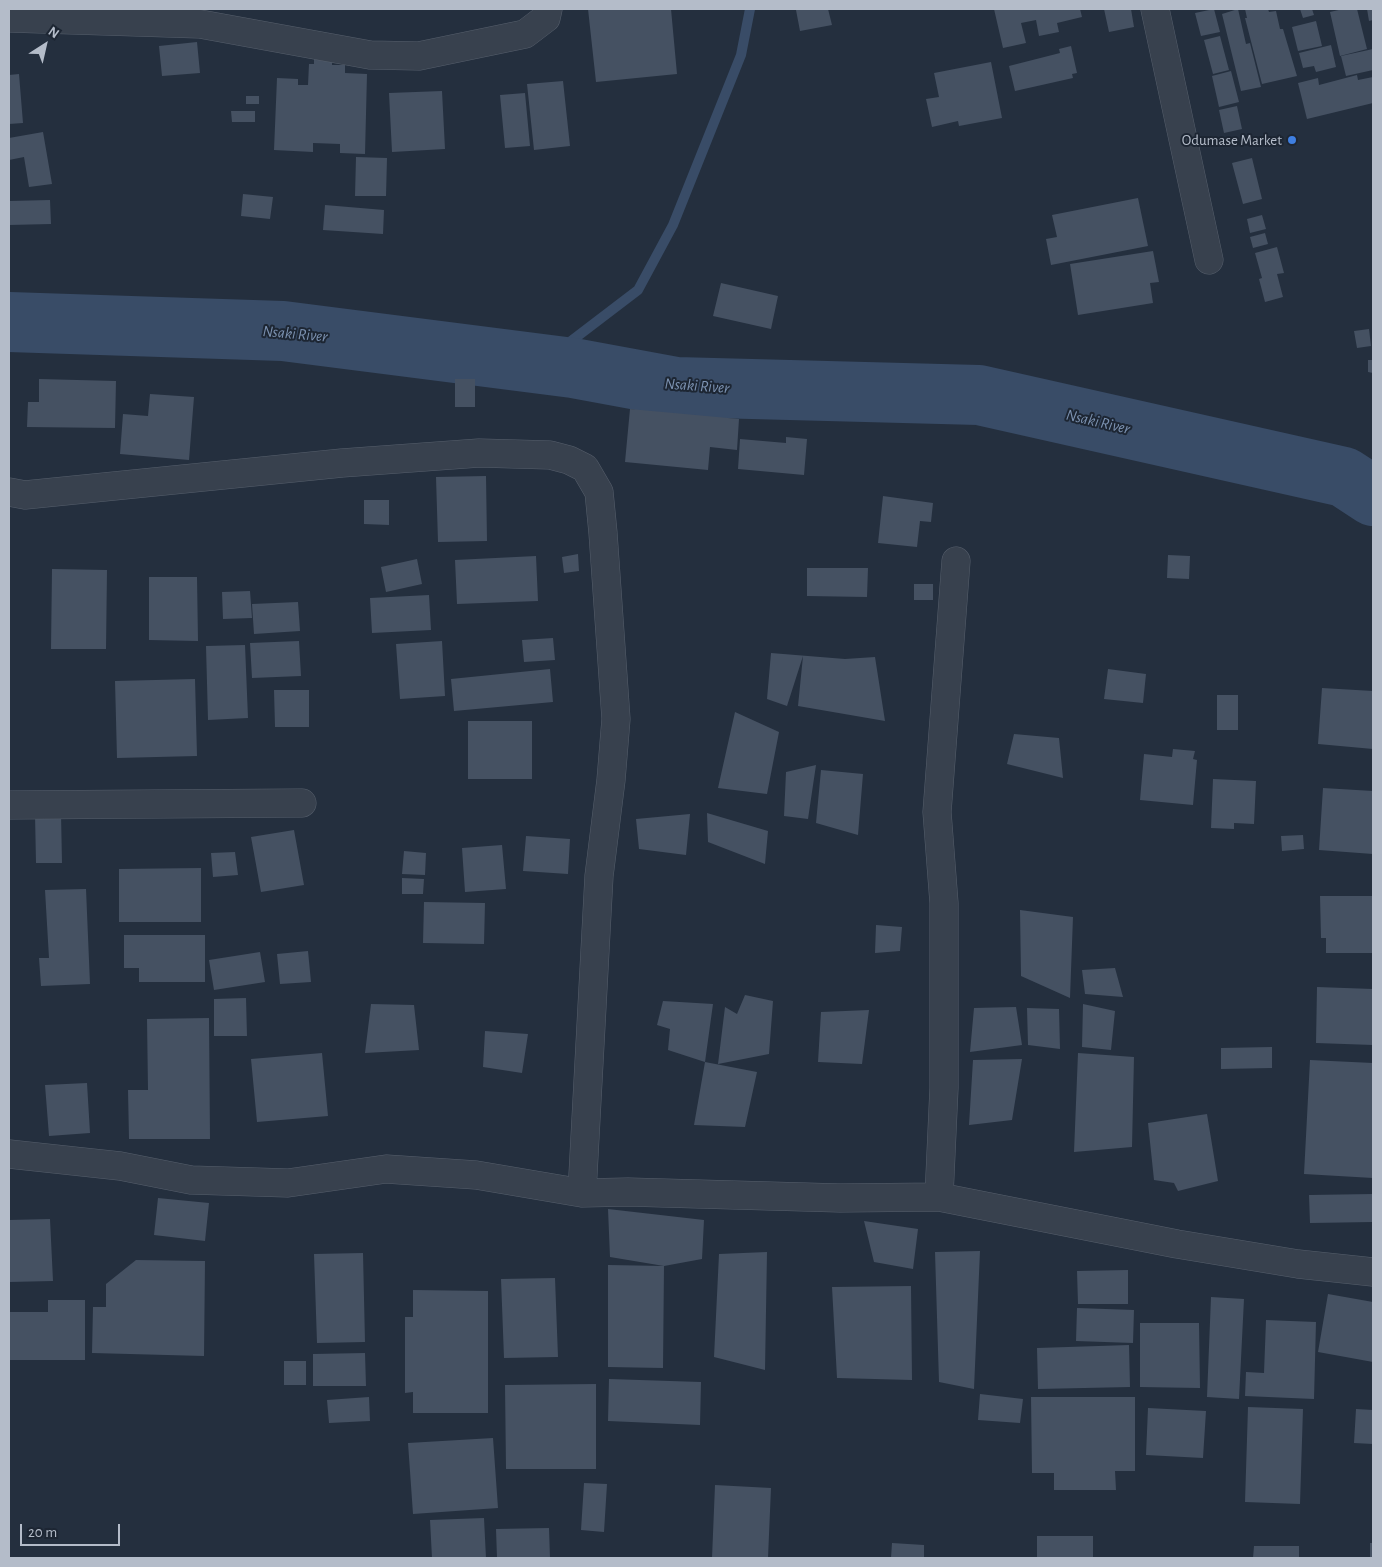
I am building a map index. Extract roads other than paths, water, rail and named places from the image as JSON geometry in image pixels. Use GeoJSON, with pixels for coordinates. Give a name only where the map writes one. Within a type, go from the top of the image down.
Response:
{"type":"FeatureCollection","features":[{"type":"Feature","properties":{"kind":"street"},"geometry":{"type":"LineString","coordinates":[[9,18],[200,16],[370,55],[420,56],[525,34],[546,18],[548,9]]}},
{"type":"Feature","properties":{"kind":"street"},"geometry":{"type":"LineString","coordinates":[[1155,9],[1209,260]]}},
{"type":"Feature","properties":{"kind":"street"},"geometry":{"type":"LineString","coordinates":[[9,492],[25,495],[330,465],[480,453],[550,455],[569,460],[585,468],[599,492],[604,533],[616,719],[611,780],[599,876],[582,1193]]}},
{"type":"Feature","properties":{"kind":"street"},"geometry":{"type":"LineString","coordinates":[[939,1197],[944,1088],[944,903],[937,812],[956,561]]}},
{"type":"Feature","properties":{"kind":"street"},"geometry":{"type":"LineString","coordinates":[[9,805],[302,803]]}},
{"type":"Feature","properties":{"kind":"street"},"geometry":{"type":"LineString","coordinates":[[9,1154],[120,1166],[191,1180],[288,1183],[386,1169],[476,1174],[582,1193],[628,1192],[840,1198],[939,1197],[1177,1244],[1298,1264],[1373,1272]]}},
{"type":"Feature","properties":{"kind":"waterway"},"geometry":{"type":"LineString","coordinates":[[541,364],[638,290],[673,225],[741,55],[750,9]]}},
{"type":"Feature","properties":{"kind":"waterway","name":"Nsaki River"},"geometry":{"type":"LineString","coordinates":[[9,322],[283,331],[573,368],[676,387],[979,395],[1344,477],[1373,496]]}},
{"type":"Feature","properties":{"kind":"place","name":"Odumase Market"},"geometry":{"type":"Point","coordinates":[1292,140]}}]}
